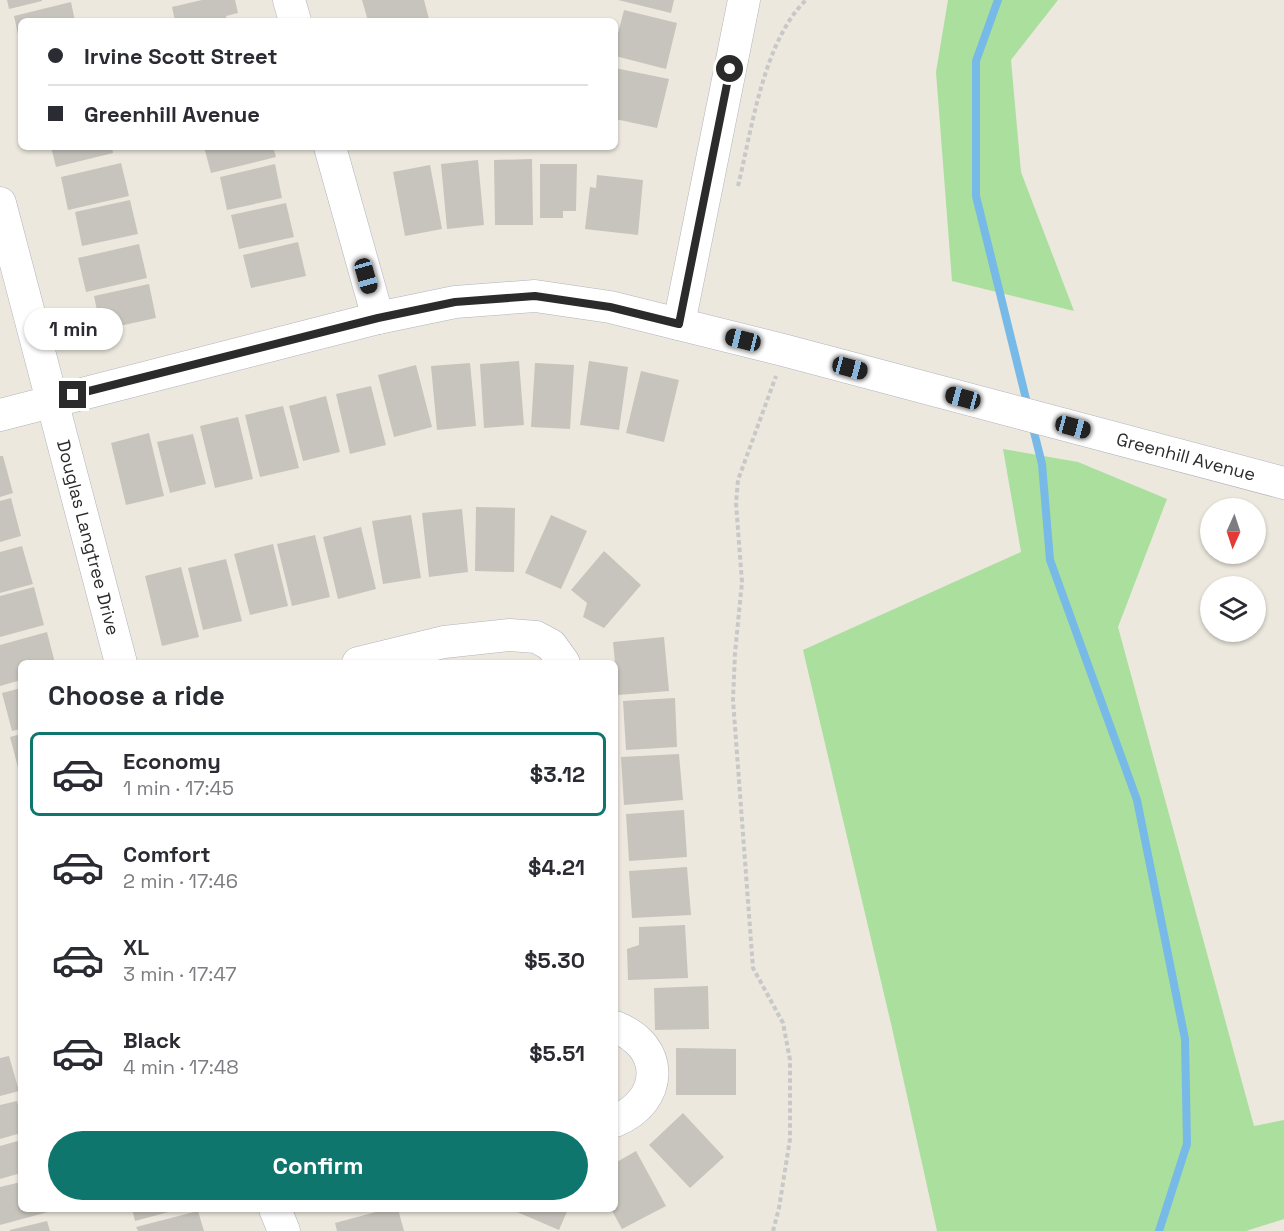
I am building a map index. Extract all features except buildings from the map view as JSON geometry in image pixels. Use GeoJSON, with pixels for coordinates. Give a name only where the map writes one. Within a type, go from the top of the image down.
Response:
{"type":"FeatureCollection","features":[{"type":"Feature","properties":{"kind":"street"},"geometry":{"type":"LineString","coordinates":[[289,0],[293,18]]}},
{"type":"Feature","properties":{"kind":"street"},"geometry":{"type":"LineString","coordinates":[[679,324],[744,0]]}},
{"type":"Feature","properties":{"kind":"street"},"geometry":{"type":"LineString","coordinates":[[331,150],[378,318]]}},
{"type":"Feature","properties":{"kind":"street","name":"Douglas Langtree Drive"},"geometry":{"type":"LineString","coordinates":[[0,203],[121,660]]}},
{"type":"Feature","properties":{"kind":"street","name":"Greenhill Avenue"},"geometry":{"type":"LineString","coordinates":[[0,415],[378,318],[455,302],[535,296],[610,307],[679,324],[1284,483]]}},
{"type":"Feature","properties":{"kind":"street"},"geometry":{"type":"LineString","coordinates":[[370,660],[444,642],[510,635],[543,641],[551,645],[562,660]]}},
{"type":"Feature","properties":{"kind":"street"},"geometry":{"type":"LineString","coordinates":[[618,1028],[628,1032],[640,1042],[649,1056],[652,1072],[650,1089],[642,1104],[630,1115],[618,1120]]}},
{"type":"Feature","properties":{"kind":"street"},"geometry":{"type":"LineString","coordinates":[[276,1212],[284,1231]]}},
{"type":"Feature","properties":{"kind":"path"},"geometry":{"type":"LineString","coordinates":[[769,60],[796,10],[806,0]]}},
{"type":"Feature","properties":{"kind":"path"},"geometry":{"type":"LineString","coordinates":[[773,1231],[790,1139],[790,1060],[783,1023],[753,968],[733,700],[742,582],[736,503],[738,480],[782,360],[783,350]]}},
{"type":"Feature","properties":{"kind":"green space"},"geometry":{"type":"Polygon","coordinates":[[[948,0],[1058,0],[1011,60],[1021,172],[1074,311],[952,281],[936,72],[948,0]]]}},
{"type":"Feature","properties":{"kind":"green space"},"geometry":{"type":"Polygon","coordinates":[[[1003,449],[1078,462],[1167,499],[1118,627],[1254,1126],[1284,1120],[1284,1219],[1246,1231],[937,1231],[803,650],[1021,552],[1003,449]]]}},
{"type":"Feature","properties":{"kind":"waterway"},"geometry":{"type":"LineString","coordinates":[[998,0],[976,61],[976,196],[1028,407]]}},
{"type":"Feature","properties":{"kind":"waterway"},"geometry":{"type":"LineString","coordinates":[[1032,424],[1042,464],[1050,560],[1137,800],[1185,1039],[1187,1144],[1159,1231]]}},
{"type":"Feature","properties":{"kind":"route"},"geometry":{"type":"LineString","coordinates":[[73,395],[378,318],[455,302],[535,296],[610,307],[679,324],[730,69]]}}]}
